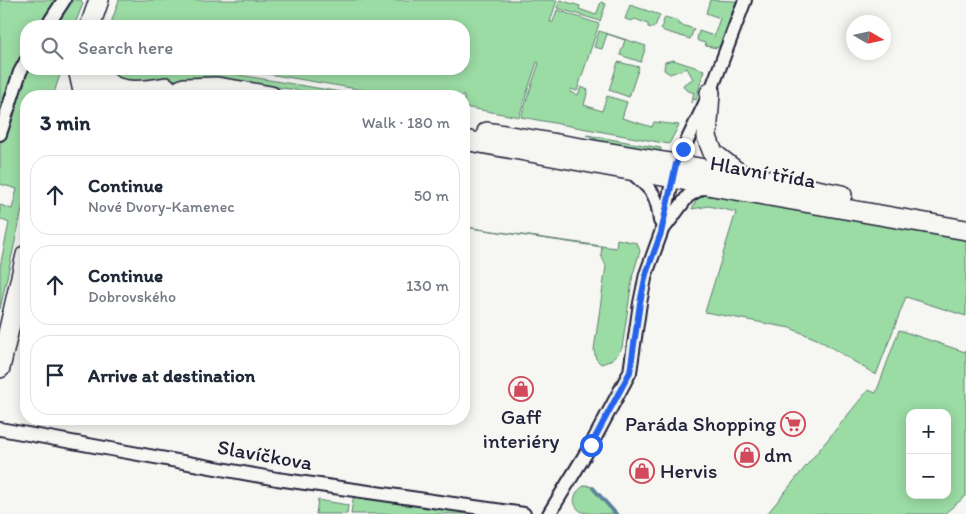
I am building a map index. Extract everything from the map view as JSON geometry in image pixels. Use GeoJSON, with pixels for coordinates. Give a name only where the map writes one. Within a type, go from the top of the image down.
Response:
{"type":"FeatureCollection","features":[{"type":"Feature","properties":{"kind":"main road"},"geometry":{"type":"LineString","coordinates":[[92,20],[99,0]]}},
{"type":"Feature","properties":{"kind":"main road"},"geometry":{"type":"LineString","coordinates":[[79,75],[83,90]]}},
{"type":"Feature","properties":{"kind":"main road"},"geometry":{"type":"LineString","coordinates":[[93,75],[98,90]]}},
{"type":"Feature","properties":{"kind":"main road"},"geometry":{"type":"LineString","coordinates":[[102,75],[114,86],[126,90]]}},
{"type":"Feature","properties":{"kind":"main road"},"geometry":{"type":"LineString","coordinates":[[150,90],[164,87],[230,90]]}},
{"type":"Feature","properties":{"kind":"main road"},"geometry":{"type":"LineString","coordinates":[[180,90],[184,88]]}},
{"type":"Feature","properties":{"kind":"main road"},"geometry":{"type":"LineString","coordinates":[[710,93],[707,136],[713,153],[741,175]]}},
{"type":"Feature","properties":{"kind":"main road","name":"Hlavní třída"},"geometry":{"type":"LineString","coordinates":[[470,129],[675,171],[707,185],[966,230]]}},
{"type":"Feature","properties":{"kind":"main road","name":"Hlavní třída"},"geometry":{"type":"LineString","coordinates":[[470,141],[627,170],[741,175],[966,217]]}},
{"type":"Feature","properties":{"kind":"main road"},"geometry":{"type":"LineString","coordinates":[[0,368],[20,281]]}},
{"type":"Feature","properties":{"kind":"street"},"geometry":{"type":"LineString","coordinates":[[50,20],[64,0]]}},
{"type":"Feature","properties":{"kind":"street"},"geometry":{"type":"LineString","coordinates":[[549,514],[591,445],[630,372],[646,274],[661,233],[675,171],[710,93],[745,0]]}},
{"type":"Feature","properties":{"kind":"street"},"geometry":{"type":"LineString","coordinates":[[0,134],[20,72]]}},
{"type":"Feature","properties":{"kind":"street"},"geometry":{"type":"LineString","coordinates":[[627,170],[653,192],[658,204],[661,233]]}},
{"type":"Feature","properties":{"kind":"street"},"geometry":{"type":"LineString","coordinates":[[661,233],[688,196],[707,185]]}},
{"type":"Feature","properties":{"kind":"street","name":"Slavíčkova"},"geometry":{"type":"LineString","coordinates":[[0,429],[277,478],[524,514]]}},
{"type":"Feature","properties":{"kind":"green space"},"geometry":{"type":"Polygon","coordinates":[[[0,0],[59,0],[45,20],[20,20],[20,63],[0,126],[0,0]]]}},
{"type":"Feature","properties":{"kind":"green space"},"geometry":{"type":"Polygon","coordinates":[[[69,0],[81,0],[83,4],[76,20],[54,20],[69,0]]]}},
{"type":"Feature","properties":{"kind":"green space"},"geometry":{"type":"Polygon","coordinates":[[[119,0],[557,0],[550,22],[553,22],[557,10],[599,24],[577,91],[571,89],[570,92],[578,95],[581,87],[588,90],[584,105],[602,111],[607,96],[627,102],[622,118],[652,127],[654,122],[679,125],[669,144],[521,117],[539,63],[537,62],[519,117],[470,108],[470,90],[363,90],[275,75],[470,75],[470,20],[112,20],[119,0]]]}},
{"type":"Feature","properties":{"kind":"green space"},"geometry":{"type":"Polygon","coordinates":[[[560,0],[580,6],[579,9],[596,15],[601,2],[606,4],[600,21],[557,8],[560,0]]]}},
{"type":"Feature","properties":{"kind":"green space"},"geometry":{"type":"Polygon","coordinates":[[[710,0],[736,1],[721,45],[717,48],[706,46],[705,43],[697,39],[699,31],[714,36],[720,18],[706,13],[710,0]]]}},
{"type":"Feature","properties":{"kind":"green space"},"geometry":{"type":"Polygon","coordinates":[[[630,5],[660,15],[655,26],[653,28],[648,27],[648,24],[635,19],[631,21],[625,19],[630,5]]]}},
{"type":"Feature","properties":{"kind":"green space"},"geometry":{"type":"Polygon","coordinates":[[[665,17],[679,21],[679,24],[694,29],[690,39],[664,31],[661,28],[665,17]]]}},
{"type":"Feature","properties":{"kind":"green space"},"geometry":{"type":"Polygon","coordinates":[[[599,31],[646,46],[641,62],[620,55],[625,40],[607,34],[602,49],[594,47],[599,31]]]}},
{"type":"Feature","properties":{"kind":"green space"},"geometry":{"type":"Polygon","coordinates":[[[673,60],[704,70],[696,100],[693,99],[691,103],[694,93],[686,90],[683,86],[693,79],[687,68],[670,74],[664,70],[665,62],[673,60]]]}},
{"type":"Feature","properties":{"kind":"green space"},"geometry":{"type":"Polygon","coordinates":[[[618,62],[639,67],[629,97],[609,90],[618,62]]]}},
{"type":"Feature","properties":{"kind":"green space"},"geometry":{"type":"Polygon","coordinates":[[[24,75],[60,75],[55,90],[20,90],[20,219],[0,309],[0,267],[9,223],[0,219],[0,205],[12,209],[17,189],[0,184],[0,145],[24,75]]]}},
{"type":"Feature","properties":{"kind":"green space"},"geometry":{"type":"Polygon","coordinates":[[[240,75],[328,90],[296,90],[252,83],[201,79],[172,80],[140,86],[112,76],[240,75]]]}},
{"type":"Feature","properties":{"kind":"green space"},"geometry":{"type":"Polygon","coordinates":[[[587,135],[661,148],[660,154],[608,145],[587,135]]]}},
{"type":"Feature","properties":{"kind":"green space"},"geometry":{"type":"Polygon","coordinates":[[[709,191],[966,236],[966,316],[906,297],[876,375],[819,340],[790,328],[705,312],[736,212],[709,206],[692,209],[698,196],[709,191]]]}},
{"type":"Feature","properties":{"kind":"green space"},"geometry":{"type":"Polygon","coordinates":[[[470,228],[616,248],[617,239],[637,243],[640,251],[633,274],[622,348],[611,360],[601,364],[596,359],[594,350],[606,266],[601,255],[602,247],[470,228]]]}},
{"type":"Feature","properties":{"kind":"green space"},"geometry":{"type":"Polygon","coordinates":[[[899,330],[965,352],[966,350],[966,496],[944,514],[767,514],[868,390],[876,393],[899,330]]]}},
{"type":"Feature","properties":{"kind":"green space"},"geometry":{"type":"Polygon","coordinates":[[[586,485],[592,487],[618,514],[585,513],[578,509],[574,502],[576,494],[578,490],[586,485]]]}},
{"type":"Feature","properties":{"kind":"green space"},"geometry":{"type":"Polygon","coordinates":[[[354,492],[505,514],[351,514],[354,492]]]}},
{"type":"Feature","properties":{"kind":"green space"},"geometry":{"type":"Polygon","coordinates":[[[318,500],[348,505],[347,514],[316,514],[318,500]]]}},
{"type":"Feature","properties":{"kind":"waterway"},"geometry":{"type":"LineString","coordinates":[[593,488],[616,514]]}},
{"type":"Feature","properties":{"kind":"place","name":"Gaff interiéry"},"geometry":{"type":"Point","coordinates":[521,389]}},
{"type":"Feature","properties":{"kind":"place","name":"Paráda Shopping"},"geometry":{"type":"Point","coordinates":[793,424]}},
{"type":"Feature","properties":{"kind":"place","name":"dm"},"geometry":{"type":"Point","coordinates":[747,455]}},
{"type":"Feature","properties":{"kind":"place","name":"Hervis"},"geometry":{"type":"Point","coordinates":[642,471]}},
{"type":"Feature","properties":{"kind":"route"},"geometry":{"type":"LineString","coordinates":[[591,445],[630,372],[646,274],[661,233],[676,164],[683,149]]}}]}
